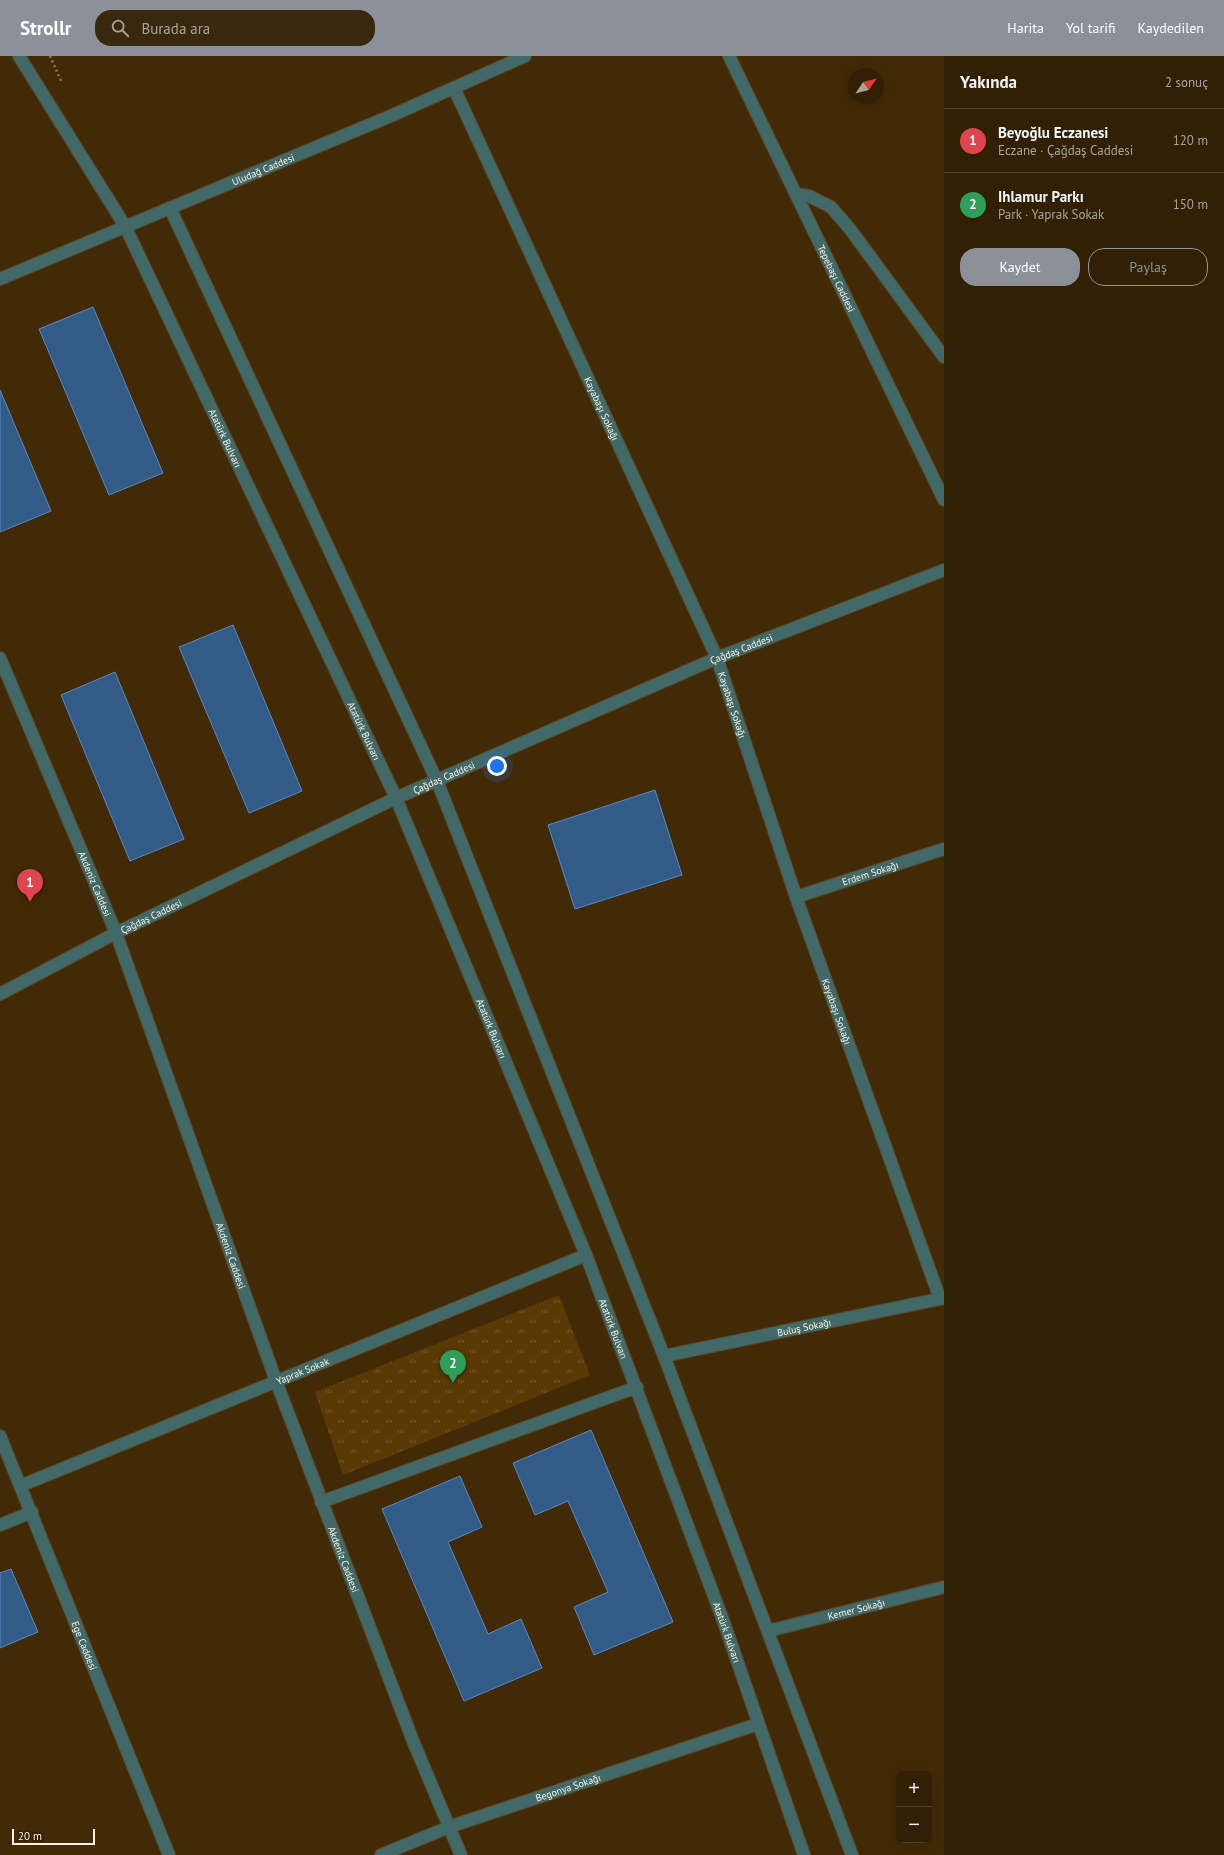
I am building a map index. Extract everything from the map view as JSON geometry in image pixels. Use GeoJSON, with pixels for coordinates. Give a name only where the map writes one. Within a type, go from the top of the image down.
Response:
{"type":"FeatureCollection","features":[{"type":"Feature","properties":{"kind":"street","name":"Atatürk Bulvarı"},"geometry":{"type":"LineString","coordinates":[[19,56],[125,226],[396,798],[586,1255],[637,1387],[723,1620],[804,1855]]}},
{"type":"Feature","properties":{"kind":"street","name":"Uludağ Caddesi"},"geometry":{"type":"LineString","coordinates":[[0,279],[454,88],[525,56]]}},
{"type":"Feature","properties":{"kind":"street","name":"Tepebaşı Caddesi"},"geometry":{"type":"LineString","coordinates":[[729,56],[944,500]]}},
{"type":"Feature","properties":{"kind":"street","name":"Kayabaşı Sokağı"},"geometry":{"type":"LineString","coordinates":[[454,88],[717,658],[796,897],[942,1298]]}},
{"type":"Feature","properties":{"kind":"street"},"geometry":{"type":"LineString","coordinates":[[796,194],[809,196],[822,201],[834,211],[944,357]]}},
{"type":"Feature","properties":{"kind":"street"},"geometry":{"type":"LineString","coordinates":[[170,208],[437,782],[664,1356],[852,1855]]}},
{"type":"Feature","properties":{"kind":"street","name":"Çağdaş Caddesi"},"geometry":{"type":"LineString","coordinates":[[0,994],[116,933],[396,798],[437,782],[717,658],[944,570]]}},
{"type":"Feature","properties":{"kind":"street","name":"Akdeniz Caddesi"},"geometry":{"type":"LineString","coordinates":[[0,658],[116,933],[276,1381],[321,1502],[413,1741],[460,1855]]}},
{"type":"Feature","properties":{"kind":"street","name":"Erdem Sokağı"},"geometry":{"type":"LineString","coordinates":[[796,897],[944,849]]}},
{"type":"Feature","properties":{"kind":"street","name":"Yaprak Sokak"},"geometry":{"type":"LineString","coordinates":[[20,1486],[586,1255]]}},
{"type":"Feature","properties":{"kind":"street","name":"Buluş Sokağı"},"geometry":{"type":"LineString","coordinates":[[664,1356],[942,1298]]}},
{"type":"Feature","properties":{"kind":"street"},"geometry":{"type":"LineString","coordinates":[[321,1502],[637,1387]]}},
{"type":"Feature","properties":{"kind":"street","name":"Ege Caddesi"},"geometry":{"type":"LineString","coordinates":[[0,1436],[32,1512],[169,1855]]}},
{"type":"Feature","properties":{"kind":"street"},"geometry":{"type":"LineString","coordinates":[[0,1525],[32,1512]]}},
{"type":"Feature","properties":{"kind":"street","name":"Kemer Sokağı"},"geometry":{"type":"LineString","coordinates":[[768,1631],[944,1587]]}},
{"type":"Feature","properties":{"kind":"street","name":"Begonya Sokağı"},"geometry":{"type":"LineString","coordinates":[[381,1855],[449,1827],[758,1724]]}},
{"type":"Feature","properties":{"kind":"green space"},"geometry":{"type":"Polygon","coordinates":[[[559,1295],[590,1375],[343,1475],[315,1392],[559,1295]]]}},
{"type":"Feature","properties":{"kind":"building"},"geometry":{"type":"Polygon","coordinates":[[[93,307],[163,473],[109,495],[39,329],[93,307]]]}},
{"type":"Feature","properties":{"kind":"building"},"geometry":{"type":"Polygon","coordinates":[[[0,390],[51,511],[0,532],[0,390]]]}},
{"type":"Feature","properties":{"kind":"building"},"geometry":{"type":"Polygon","coordinates":[[[233,625],[302,791],[249,813],[179,647],[233,625]]]}},
{"type":"Feature","properties":{"kind":"building"},"geometry":{"type":"Polygon","coordinates":[[[115,672],[184,839],[130,861],[61,695],[115,672]]]}},
{"type":"Feature","properties":{"kind":"building"},"geometry":{"type":"Polygon","coordinates":[[[655,790],[682,875],[575,909],[548,825],[655,790]]]}},
{"type":"Feature","properties":{"kind":"building"},"geometry":{"type":"Polygon","coordinates":[[[591,1430],[673,1622],[594,1655],[574,1607],[608,1592],[568,1501],[535,1515],[513,1463],[591,1430]]]}},
{"type":"Feature","properties":{"kind":"building"},"geometry":{"type":"Polygon","coordinates":[[[460,1476],[482,1527],[448,1542],[488,1634],[521,1619],[542,1668],[464,1701],[382,1509],[460,1476]]]}},
{"type":"Feature","properties":{"kind":"building"},"geometry":{"type":"Polygon","coordinates":[[[11,1569],[38,1632],[0,1648],[0,1573],[11,1569]]]}},
{"type":"Feature","properties":{"kind":"place","name":"Beyoğlu Eczanesi"},"geometry":{"type":"Point","coordinates":[30,902]}},
{"type":"Feature","properties":{"kind":"place","name":"Ihlamur Parkı"},"geometry":{"type":"Point","coordinates":[453,1383]}}]}
